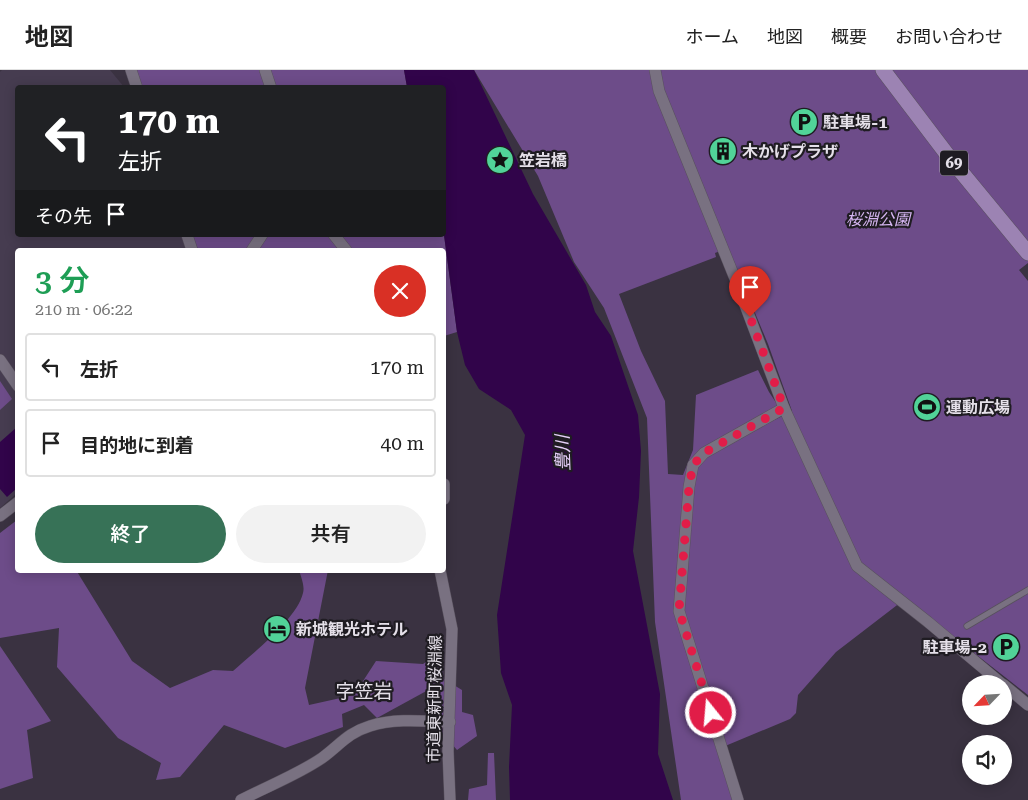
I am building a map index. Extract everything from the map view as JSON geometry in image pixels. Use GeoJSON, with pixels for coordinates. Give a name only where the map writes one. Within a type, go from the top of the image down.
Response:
{"type":"FeatureCollection","features":[{"type":"Feature","properties":{"kind":"main road","name":"69"},"geometry":{"type":"LineString","coordinates":[[883,70],[949,157],[1028,253]]}},
{"type":"Feature","properties":{"kind":"street"},"geometry":{"type":"LineString","coordinates":[[131,70],[136,85]]}},
{"type":"Feature","properties":{"kind":"street"},"geometry":{"type":"LineString","coordinates":[[265,70],[270,85]]}},
{"type":"Feature","properties":{"kind":"street"},"geometry":{"type":"LineString","coordinates":[[655,70],[660,91],[736,281],[784,408],[856,566],[992,675]]}},
{"type":"Feature","properties":{"kind":"street"},"geometry":{"type":"LineString","coordinates":[[253,248],[261,237]]}},
{"type":"Feature","properties":{"kind":"street"},"geometry":{"type":"LineString","coordinates":[[336,237],[344,248]]}},
{"type":"Feature","properties":{"kind":"street"},"geometry":{"type":"LineString","coordinates":[[0,360],[15,382]]}},
{"type":"Feature","properties":{"kind":"street"},"geometry":{"type":"LineString","coordinates":[[738,800],[679,610],[689,487],[693,465],[704,453],[784,408]]}},
{"type":"Feature","properties":{"kind":"street"},"geometry":{"type":"LineString","coordinates":[[0,516],[15,504]]}},
{"type":"Feature","properties":{"kind":"street","name":"市道東新町桜淵線"},"geometry":{"type":"LineString","coordinates":[[441,573],[452,628],[448,751],[450,800]]}},
{"type":"Feature","properties":{"kind":"street"},"geometry":{"type":"LineString","coordinates":[[1012,692],[1028,705]]}},
{"type":"Feature","properties":{"kind":"street"},"geometry":{"type":"LineString","coordinates":[[241,800],[308,766],[323,757],[352,733],[370,726],[394,720],[450,722]]}},
{"type":"Feature","properties":{"kind":"lane"},"geometry":{"type":"LineString","coordinates":[[967,626],[1028,590]]}},
{"type":"Feature","properties":{"kind":"shaded area"},"geometry":{"type":"Polygon","coordinates":[[[2,70],[110,70],[122,85],[15,85],[15,237],[183,237],[186,248],[15,248],[15,495],[0,508],[0,72],[2,70]]]}},
{"type":"Feature","properties":{"kind":"green space"},"geometry":{"type":"Polygon","coordinates":[[[136,70],[404,70],[407,85],[141,85],[136,70]]]}},
{"type":"Feature","properties":{"kind":"green space","name":"桜淵公園"},"geometry":{"type":"Polygon","coordinates":[[[474,70],[1028,70],[1028,263],[1019,270],[1028,281],[1028,695],[1012,683],[1012,675],[1002,675],[905,599],[836,652],[798,695],[796,713],[790,719],[718,749],[733,800],[681,800],[655,622],[647,418],[604,308],[574,262],[538,176],[474,70]],[[728,248],[715,253],[716,257],[619,294],[641,351],[665,401],[668,474],[683,475],[693,450],[696,395],[758,370],[777,404],[775,414],[702,451],[696,467],[706,455],[792,411],[768,344],[728,248]]]}},
{"type":"Feature","properties":{"kind":"green space"},"geometry":{"type":"Polygon","coordinates":[[[192,237],[444,237],[446,248],[195,248],[192,237]]]}},
{"type":"Feature","properties":{"kind":"green space"},"geometry":{"type":"Polygon","coordinates":[[[446,250],[457,332],[446,335],[446,250]]]}},
{"type":"Feature","properties":{"kind":"green space"},"geometry":{"type":"Polygon","coordinates":[[[0,381],[12,399],[0,410],[0,381]]]}},
{"type":"Feature","properties":{"kind":"green space"},"geometry":{"type":"Polygon","coordinates":[[[15,522],[15,573],[78,573],[132,661],[170,688],[213,670],[233,671],[273,635],[292,614],[303,593],[303,582],[300,573],[327,573],[305,688],[309,705],[354,695],[376,661],[423,664],[440,652],[444,679],[462,690],[462,712],[473,715],[477,736],[457,750],[438,728],[430,689],[377,718],[364,705],[342,714],[343,727],[285,748],[224,725],[180,777],[156,780],[161,763],[118,738],[57,667],[59,628],[0,638],[0,533],[15,522]]]}},
{"type":"Feature","properties":{"kind":"green space"},"geometry":{"type":"Polygon","coordinates":[[[0,646],[51,721],[27,730],[33,778],[0,789],[0,646]]]}},
{"type":"Feature","properties":{"kind":"green space"},"geometry":{"type":"Polygon","coordinates":[[[488,753],[494,753],[496,800],[468,800],[469,789],[487,785],[488,753]]]}},
{"type":"Feature","properties":{"kind":"water","name":"豊川"},"geometry":{"type":"Polygon","coordinates":[[[404,70],[474,70],[533,194],[586,285],[595,312],[611,336],[638,415],[641,451],[639,497],[633,551],[660,694],[658,754],[673,800],[510,800],[509,767],[512,705],[501,673],[497,615],[525,435],[511,410],[479,389],[465,365],[457,332],[444,237],[446,237],[446,85],[407,85],[404,70]]]}},
{"type":"Feature","properties":{"kind":"water"},"geometry":{"type":"Polygon","coordinates":[[[15,429],[15,490],[7,497],[0,489],[0,442],[15,429]]]}},
{"type":"Feature","properties":{"kind":"place","name":"駐車場-1"},"geometry":{"type":"Point","coordinates":[804,122]}},
{"type":"Feature","properties":{"kind":"place","name":"木かげプラザ"},"geometry":{"type":"Point","coordinates":[723,151]}},
{"type":"Feature","properties":{"kind":"place","name":"笠岩橋"},"geometry":{"type":"Point","coordinates":[500,160]}},
{"type":"Feature","properties":{"kind":"place","name":"運動広場"},"geometry":{"type":"Point","coordinates":[927,407]}},
{"type":"Feature","properties":{"kind":"place","name":"新城観光ホテル"},"geometry":{"type":"Point","coordinates":[277,629]}},
{"type":"Feature","properties":{"kind":"place","name":"駐車場-2"},"geometry":{"type":"Point","coordinates":[1006,647]}},
{"type":"Feature","properties":{"kind":"district","name":"字笠岩"},"geometry":{"type":"Point","coordinates":[364,691]}},
{"type":"Feature","properties":{"kind":"route"},"geometry":{"type":"LineString","coordinates":[[711,713],[679,610],[689,487],[693,465],[704,453],[784,408],[750,317]]}}]}
